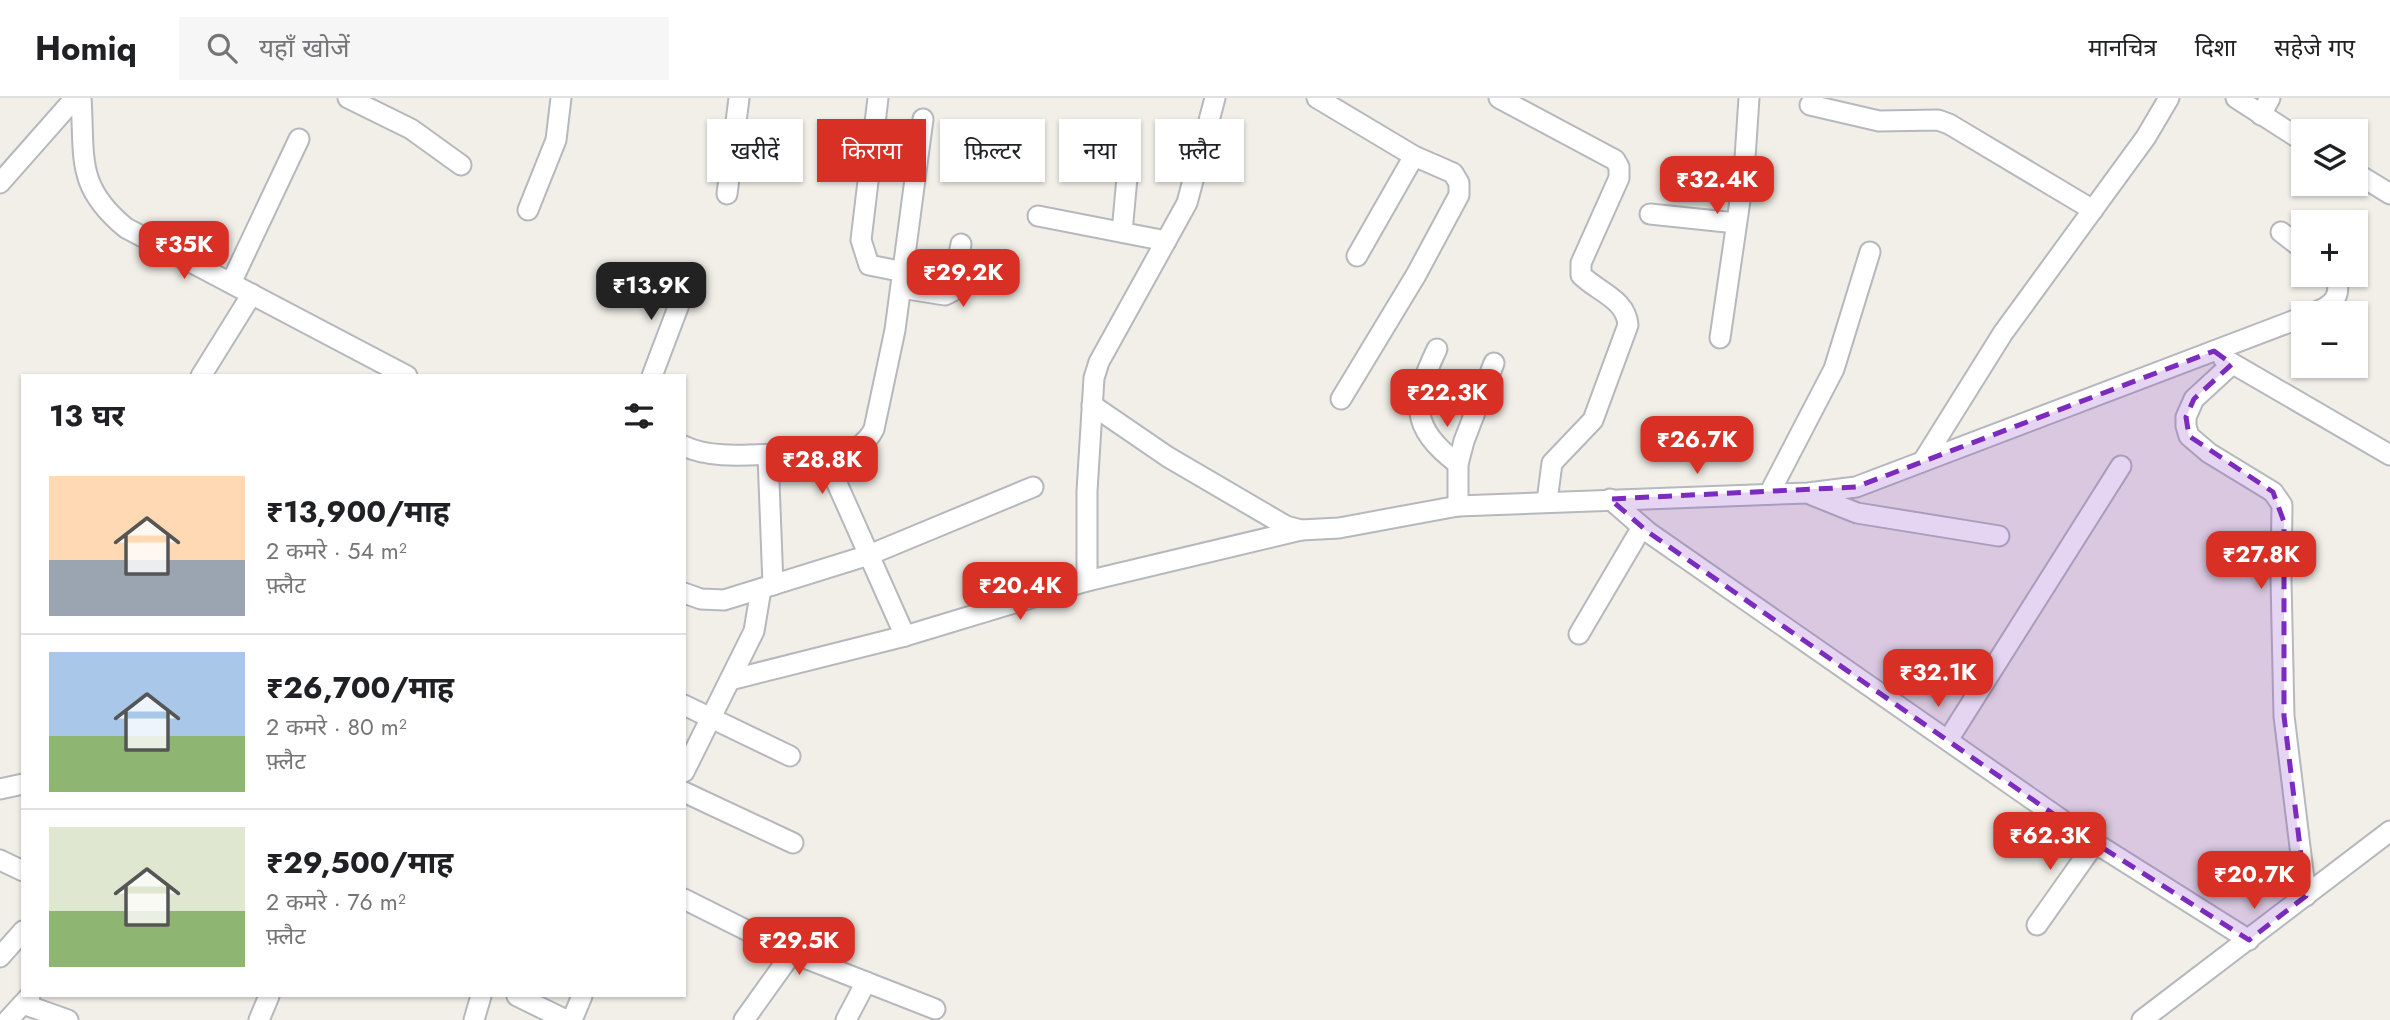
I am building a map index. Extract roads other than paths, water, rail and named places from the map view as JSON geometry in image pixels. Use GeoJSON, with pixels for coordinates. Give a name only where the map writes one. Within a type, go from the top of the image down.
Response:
{"type":"FeatureCollection","features":[{"type":"Feature","properties":{"kind":"street"},"geometry":{"type":"LineString","coordinates":[[0,183],[75,98]]}},
{"type":"Feature","properties":{"kind":"street"},"geometry":{"type":"LineString","coordinates":[[81,98],[86,178],[101,205],[126,228],[402,374]]}},
{"type":"Feature","properties":{"kind":"street"},"geometry":{"type":"LineString","coordinates":[[348,98],[411,129],[461,165]]}},
{"type":"Feature","properties":{"kind":"street"},"geometry":{"type":"LineString","coordinates":[[528,210],[556,140],[561,98]]}},
{"type":"Feature","properties":{"kind":"street"},"geometry":{"type":"LineString","coordinates":[[727,194],[739,98]]}},
{"type":"Feature","properties":{"kind":"street"},"geometry":{"type":"LineString","coordinates":[[878,98],[861,240],[869,265],[945,295],[951,292],[961,244]]}},
{"type":"Feature","properties":{"kind":"street"},"geometry":{"type":"LineString","coordinates":[[1087,581],[1091,405],[1099,362],[1187,203],[1215,98]]}},
{"type":"Feature","properties":{"kind":"street"},"geometry":{"type":"LineString","coordinates":[[1317,98],[1414,156],[1453,173],[1459,183],[1459,195],[1416,275],[1341,399]]}},
{"type":"Feature","properties":{"kind":"street"},"geometry":{"type":"LineString","coordinates":[[1499,98],[1615,160],[1619,167],[1619,177],[1581,263],[1581,275],[1622,304],[1628,325],[1592,420],[1552,463],[1547,501]]}},
{"type":"Feature","properties":{"kind":"street"},"geometry":{"type":"LineString","coordinates":[[1720,338],[1749,98]]}},
{"type":"Feature","properties":{"kind":"street"},"geometry":{"type":"LineString","coordinates":[[1923,461],[2003,333],[2147,137],[2169,98]]}},
{"type":"Feature","properties":{"kind":"street"},"geometry":{"type":"LineString","coordinates":[[2236,98],[2265,106],[2291,130]]}},
{"type":"Feature","properties":{"kind":"street"},"geometry":{"type":"LineString","coordinates":[[1810,105],[1866,119],[1938,120],[1949,124],[2093,210]]}},
{"type":"Feature","properties":{"kind":"street"},"geometry":{"type":"LineString","coordinates":[[231,283],[299,139]]}},
{"type":"Feature","properties":{"kind":"street"},"geometry":{"type":"LineString","coordinates":[[1357,256],[1414,156]]}},
{"type":"Feature","properties":{"kind":"street"},"geometry":{"type":"LineString","coordinates":[[2368,180],[2390,194]]}},
{"type":"Feature","properties":{"kind":"street"},"geometry":{"type":"LineString","coordinates":[[686,447],[707,454],[808,455],[827,461],[859,448],[868,441],[874,429],[902,280],[915,182]]}},
{"type":"Feature","properties":{"kind":"street"},"geometry":{"type":"LineString","coordinates":[[1122,232],[1127,182]]}},
{"type":"Feature","properties":{"kind":"street"},"geometry":{"type":"LineString","coordinates":[[1650,214],[1736,223]]}},
{"type":"Feature","properties":{"kind":"street"},"geometry":{"type":"LineString","coordinates":[[1038,216],[1167,241]]}},
{"type":"Feature","properties":{"kind":"street"},"geometry":{"type":"LineString","coordinates":[[2281,232],[2291,239]]}},
{"type":"Feature","properties":{"kind":"street"},"geometry":{"type":"LineString","coordinates":[[1769,494],[1834,369],[1870,252]]}},
{"type":"Feature","properties":{"kind":"street"},"geometry":{"type":"LineString","coordinates":[[653,374],[688,281]]}},
{"type":"Feature","properties":{"kind":"street"},"geometry":{"type":"LineString","coordinates":[[202,374],[252,294]]}},
{"type":"Feature","properties":{"kind":"street"},"geometry":{"type":"LineString","coordinates":[[730,680],[905,636],[1087,581],[1301,530],[1339,528],[1458,506],[1808,493],[1856,487],[2291,322]]}},
{"type":"Feature","properties":{"kind":"street"},"geometry":{"type":"LineString","coordinates":[[1437,349],[1420,393],[1422,419],[1426,436],[1434,446],[1458,464]]}},
{"type":"Feature","properties":{"kind":"street"},"geometry":{"type":"LineString","coordinates":[[2214,351],[2390,455]]}},
{"type":"Feature","properties":{"kind":"street"},"geometry":{"type":"LineString","coordinates":[[1458,506],[1458,464],[1494,363]]}},
{"type":"Feature","properties":{"kind":"street"},"geometry":{"type":"LineString","coordinates":[[2232,364],[2194,399],[2186,417],[2186,426],[2189,436],[2209,453],[2273,492],[2282,505],[2280,580],[2284,716],[2306,896]]}},
{"type":"Feature","properties":{"kind":"street"},"geometry":{"type":"LineString","coordinates":[[1091,405],[1202,478],[1286,526],[1301,530]]}},
{"type":"Feature","properties":{"kind":"street"},"geometry":{"type":"LineString","coordinates":[[686,768],[757,622],[767,587],[768,456]]}},
{"type":"Feature","properties":{"kind":"street"},"geometry":{"type":"LineString","coordinates":[[827,461],[905,636]]}},
{"type":"Feature","properties":{"kind":"street"},"geometry":{"type":"LineString","coordinates":[[1948,740],[2121,466]]}},
{"type":"Feature","properties":{"kind":"street"},"geometry":{"type":"LineString","coordinates":[[686,594],[701,599],[724,600],[767,587],[869,555],[1033,486]]}},
{"type":"Feature","properties":{"kind":"street"},"geometry":{"type":"LineString","coordinates":[[1808,493],[1866,515],[1999,536]]}},
{"type":"Feature","properties":{"kind":"street"},"geometry":{"type":"LineString","coordinates":[[1610,499],[1642,527],[2095,843],[2249,940]]}},
{"type":"Feature","properties":{"kind":"street"},"geometry":{"type":"LineString","coordinates":[[1579,634],[1642,527]]}},
{"type":"Feature","properties":{"kind":"street"},"geometry":{"type":"LineString","coordinates":[[686,706],[790,756]]}},
{"type":"Feature","properties":{"kind":"street"},"geometry":{"type":"LineString","coordinates":[[0,789],[21,784]]}},
{"type":"Feature","properties":{"kind":"street"},"geometry":{"type":"LineString","coordinates":[[686,793],[793,844]]}},
{"type":"Feature","properties":{"kind":"street"},"geometry":{"type":"LineString","coordinates":[[2142,1020],[2390,831]]}},
{"type":"Feature","properties":{"kind":"street"},"geometry":{"type":"LineString","coordinates":[[2037,925],[2095,843]]}},
{"type":"Feature","properties":{"kind":"street"},"geometry":{"type":"LineString","coordinates":[[0,860],[21,871]]}},
{"type":"Feature","properties":{"kind":"street"},"geometry":{"type":"LineString","coordinates":[[686,900],[792,953],[936,1009]]}},
{"type":"Feature","properties":{"kind":"street"},"geometry":{"type":"LineString","coordinates":[[0,957],[21,932]]}},
{"type":"Feature","properties":{"kind":"street"},"geometry":{"type":"LineString","coordinates":[[744,1020],[792,953]]}},
{"type":"Feature","properties":{"kind":"street"},"geometry":{"type":"LineString","coordinates":[[846,1020],[866,982]]}},
{"type":"Feature","properties":{"kind":"street"},"geometry":{"type":"LineString","coordinates":[[259,1020],[270,997]]}},
{"type":"Feature","properties":{"kind":"street"},"geometry":{"type":"LineString","coordinates":[[474,1020],[481,997]]}},
{"type":"Feature","properties":{"kind":"street"},"geometry":{"type":"LineString","coordinates":[[519,997],[566,1020]]}},
{"type":"Feature","properties":{"kind":"street"},"geometry":{"type":"LineString","coordinates":[[572,1020],[582,997]]}},
{"type":"Feature","properties":{"kind":"street"},"geometry":{"type":"LineString","coordinates":[[8,1020],[27,1000],[68,1020]]}}]}
